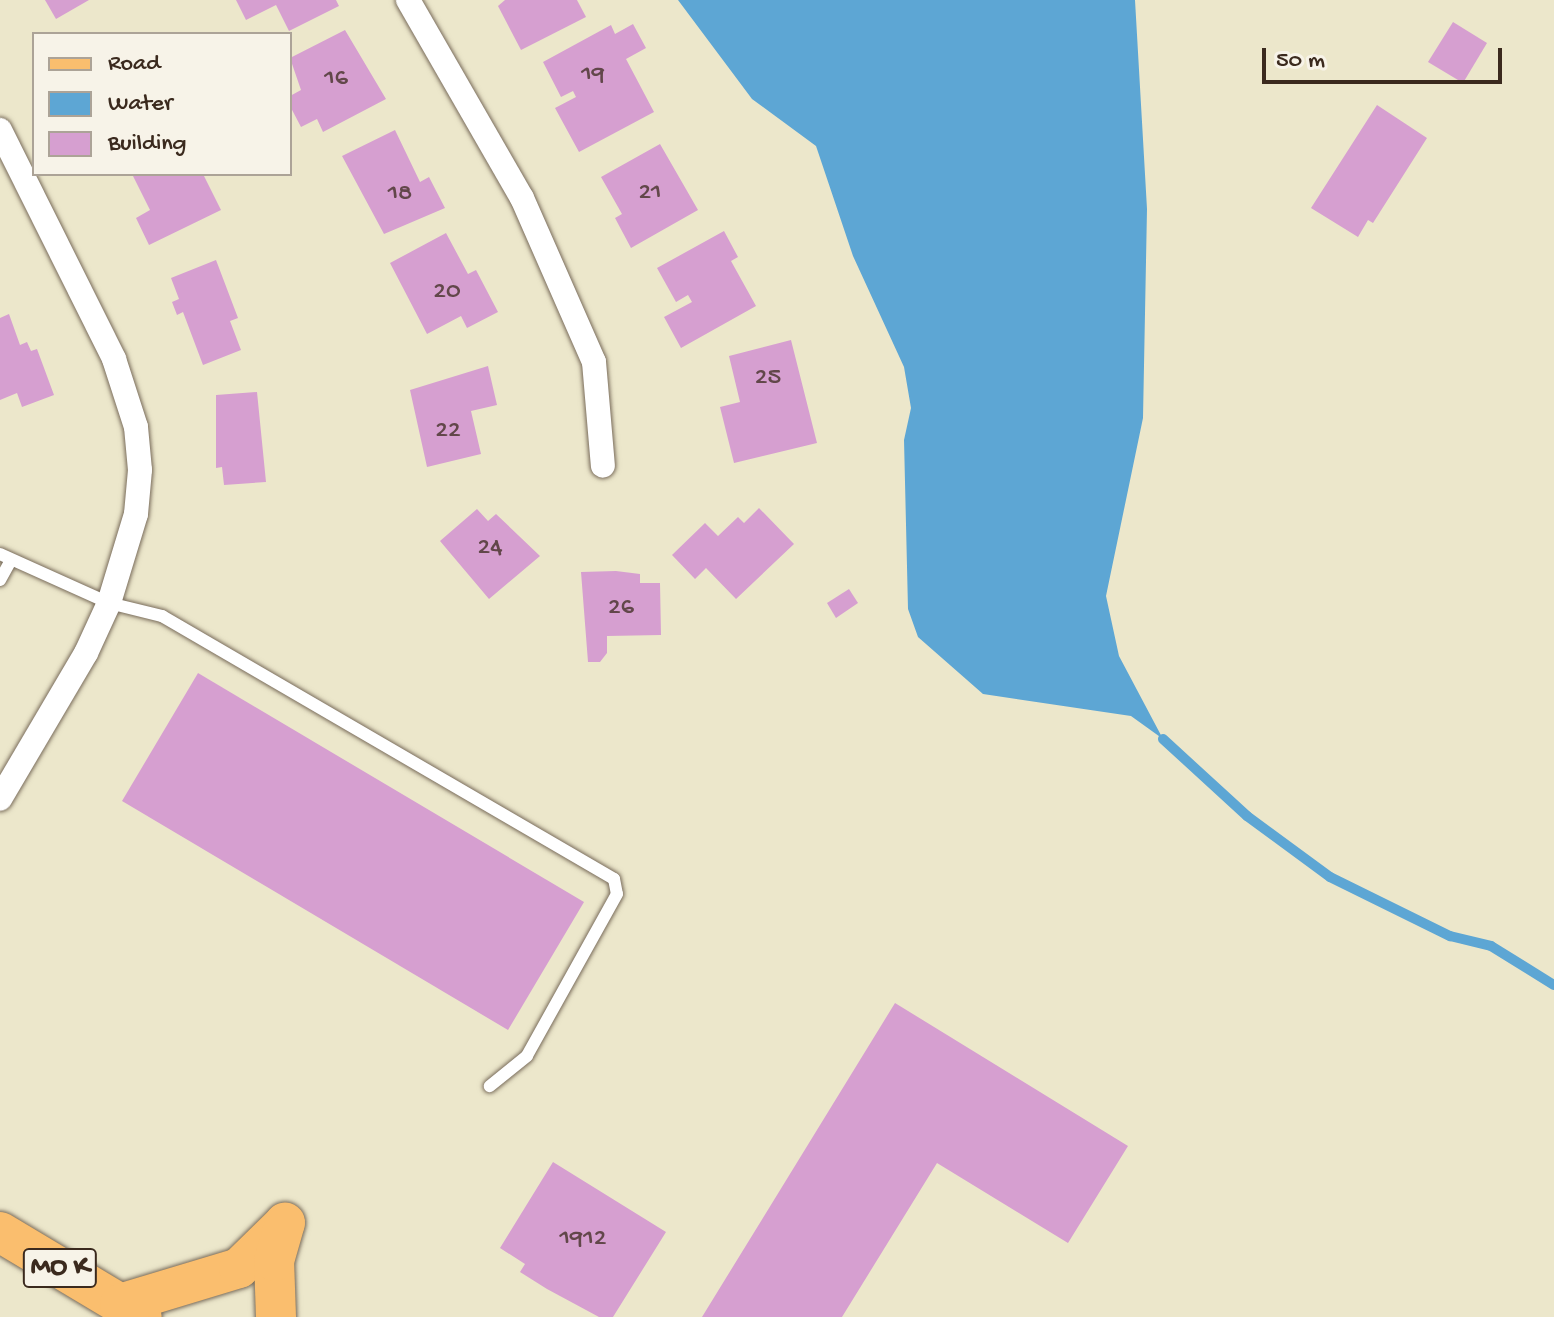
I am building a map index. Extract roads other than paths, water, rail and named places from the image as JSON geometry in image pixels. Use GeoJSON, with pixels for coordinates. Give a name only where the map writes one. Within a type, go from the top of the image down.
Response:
{"type":"FeatureCollection","features":[{"type":"Feature","properties":{"kind":"main road"},"geometry":{"type":"LineString","coordinates":[[131,1310],[239,1268],[285,1223],[274,1261],[276,1317]]}},
{"type":"Feature","properties":{"kind":"main road","name":"MO K"},"geometry":{"type":"LineString","coordinates":[[0,1232],[131,1310]]}},
{"type":"Feature","properties":{"kind":"street"},"geometry":{"type":"LineString","coordinates":[[408,0],[522,198],[594,362],[603,466]]}},
{"type":"Feature","properties":{"kind":"street"},"geometry":{"type":"LineString","coordinates":[[0,130],[114,359],[136,427],[136,514],[109,603],[86,653],[0,799]]}},
{"type":"Feature","properties":{"kind":"lane"},"geometry":{"type":"LineString","coordinates":[[0,580],[6,557],[109,603],[162,616],[614,879],[617,894],[527,1056],[490,1086]]}},
{"type":"Feature","properties":{"kind":"water"},"geometry":{"type":"Polygon","coordinates":[[[678,0],[1135,0],[1147,209],[1143,418],[1106,596],[1119,656],[1163,739],[1131,716],[983,694],[918,637],[908,609],[904,440],[911,408],[904,367],[853,256],[816,146],[752,99],[678,0]]]}},
{"type":"Feature","properties":{"kind":"waterway"},"geometry":{"type":"LineString","coordinates":[[1163,739],[1247,816],[1330,877],[1450,936],[1491,946],[1554,985]]}}]}
